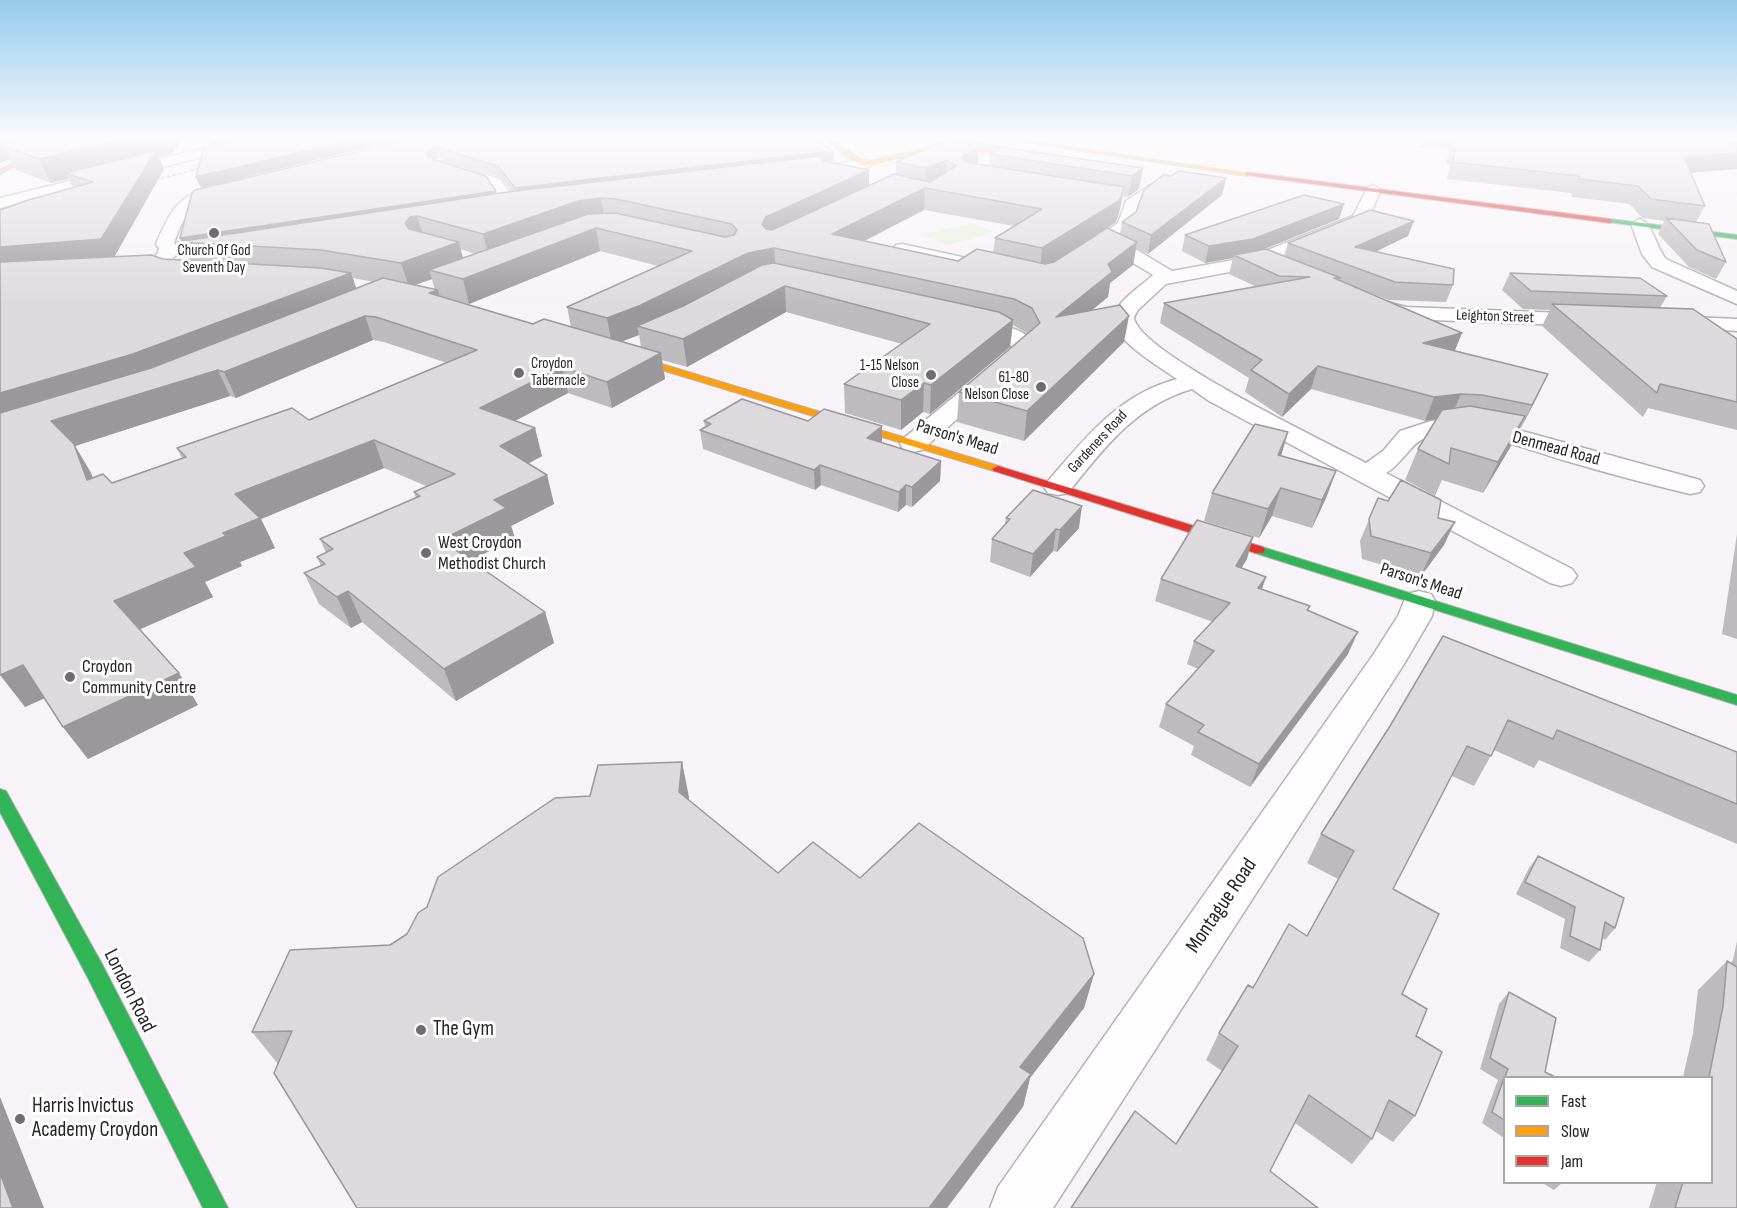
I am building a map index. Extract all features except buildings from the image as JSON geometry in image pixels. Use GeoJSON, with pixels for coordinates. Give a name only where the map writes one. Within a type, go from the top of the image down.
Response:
{"type":"FeatureCollection","features":[{"type":"Feature","properties":{"kind":"street"},"geometry":{"type":"LineString","coordinates":[[0,203],[32,195]]}},
{"type":"Feature","properties":{"kind":"street"},"geometry":{"type":"LineString","coordinates":[[180,259],[155,267],[167,255],[168,247],[165,244],[182,204],[201,195]]}},
{"type":"Feature","properties":{"kind":"street"},"geometry":{"type":"LineString","coordinates":[[504,195],[512,207]]}},
{"type":"Feature","properties":{"kind":"street"},"geometry":{"type":"LineString","coordinates":[[1062,268],[1126,225],[1126,203],[1140,195]]}},
{"type":"Feature","properties":{"kind":"street"},"geometry":{"type":"LineString","coordinates":[[1371,195],[1360,219],[1263,260],[1167,276],[1155,283],[1129,307],[1124,317],[1124,324],[1143,345],[1195,381],[1270,425],[1561,576]]}},
{"type":"Feature","properties":{"kind":"street"},"geometry":{"type":"LineString","coordinates":[[1415,195],[1737,237]]}},
{"type":"Feature","properties":{"kind":"street"},"geometry":{"type":"LineString","coordinates":[[491,210],[531,204]]}},
{"type":"Feature","properties":{"kind":"street"},"geometry":{"type":"LineString","coordinates":[[1639,224],[1651,254],[1659,262],[1737,298]]}},
{"type":"Feature","properties":{"kind":"street"},"geometry":{"type":"LineString","coordinates":[[1101,242],[1126,251],[1167,276]]}},
{"type":"Feature","properties":{"kind":"street"},"geometry":{"type":"LineString","coordinates":[[902,249],[1000,271]]}},
{"type":"Feature","properties":{"kind":"street"},"geometry":{"type":"LineString","coordinates":[[1263,260],[1285,268]]}},
{"type":"Feature","properties":{"kind":"street","name":"Leighton Street"},"geometry":{"type":"LineString","coordinates":[[1362,299],[1405,313],[1606,320]]}},
{"type":"Feature","properties":{"kind":"street"},"geometry":{"type":"LineString","coordinates":[[913,444],[1024,350],[1024,345],[1013,335],[946,319]]}},
{"type":"Feature","properties":{"kind":"street"},"geometry":{"type":"LineString","coordinates":[[1654,322],[1737,325]]}},
{"type":"Feature","properties":{"kind":"street"},"geometry":{"type":"LineString","coordinates":[[612,352],[644,342]]}},
{"type":"Feature","properties":{"kind":"street","name":"Parson's Mead"},"geometry":{"type":"LineString","coordinates":[[612,352],[1058,487],[1737,700]]}},
{"type":"Feature","properties":{"kind":"street","name":"Gardeners Road"},"geometry":{"type":"LineString","coordinates":[[1058,487],[1105,431],[1127,410],[1153,394],[1195,381]]}},
{"type":"Feature","properties":{"kind":"street","name":"Denmead Road"},"geometry":{"type":"LineString","coordinates":[[1364,474],[1386,463],[1404,439],[1412,434],[1428,429],[1455,428],[1502,435],[1690,486]]}},
{"type":"Feature","properties":{"kind":"street","name":"Montague Road"},"geometry":{"type":"LineString","coordinates":[[1019,1208],[1404,634],[1415,616],[1419,601]]}},
{"type":"Feature","properties":{"kind":"street","name":"London Road"},"geometry":{"type":"LineString","coordinates":[[0,796],[95,970],[216,1208]]}},
{"type":"Feature","properties":{"kind":"green space"},"geometry":{"type":"Polygon","coordinates":[[[970,223],[996,232],[948,245],[922,235],[970,223]]]}},
{"type":"Feature","properties":{"kind":"traffic: fast"},"geometry":{"type":"LineString","coordinates":[[1610,221],[1737,237]]}},
{"type":"Feature","properties":{"kind":"traffic: fast"},"geometry":{"type":"LineString","coordinates":[[1259,550],[1737,700]]}},
{"type":"Feature","properties":{"kind":"traffic: fast"},"geometry":{"type":"LineString","coordinates":[[0,796],[95,971],[216,1208]]}},
{"type":"Feature","properties":{"kind":"traffic: slow"},"geometry":{"type":"LineString","coordinates":[[619,354],[998,469]]}},
{"type":"Feature","properties":{"kind":"traffic: jam"},"geometry":{"type":"LineString","coordinates":[[1412,195],[1610,221]]}},
{"type":"Feature","properties":{"kind":"traffic: jam"},"geometry":{"type":"LineString","coordinates":[[998,469],[1259,550]]}},
{"type":"Feature","properties":{"kind":"place","name":"Church Of God Seventh Day"},"geometry":{"type":"Point","coordinates":[214,233]}},
{"type":"Feature","properties":{"kind":"place","name":"Croydon Tabernacle"},"geometry":{"type":"Point","coordinates":[519,373]}},
{"type":"Feature","properties":{"kind":"place","name":"1-15 Nelson Close"},"geometry":{"type":"Point","coordinates":[931,375]}},
{"type":"Feature","properties":{"kind":"place","name":"61-80 Nelson Close"},"geometry":{"type":"Point","coordinates":[1041,387]}},
{"type":"Feature","properties":{"kind":"place","name":"West Croydon Methodist Church"},"geometry":{"type":"Point","coordinates":[426,553]}},
{"type":"Feature","properties":{"kind":"place","name":"Croydon Community Centre"},"geometry":{"type":"Point","coordinates":[70,677]}},
{"type":"Feature","properties":{"kind":"place","name":"The Gym"},"geometry":{"type":"Point","coordinates":[421,1030]}},
{"type":"Feature","properties":{"kind":"place","name":"Harris Invictus Academy Croydon"},"geometry":{"type":"Point","coordinates":[20,1119]}}]}
